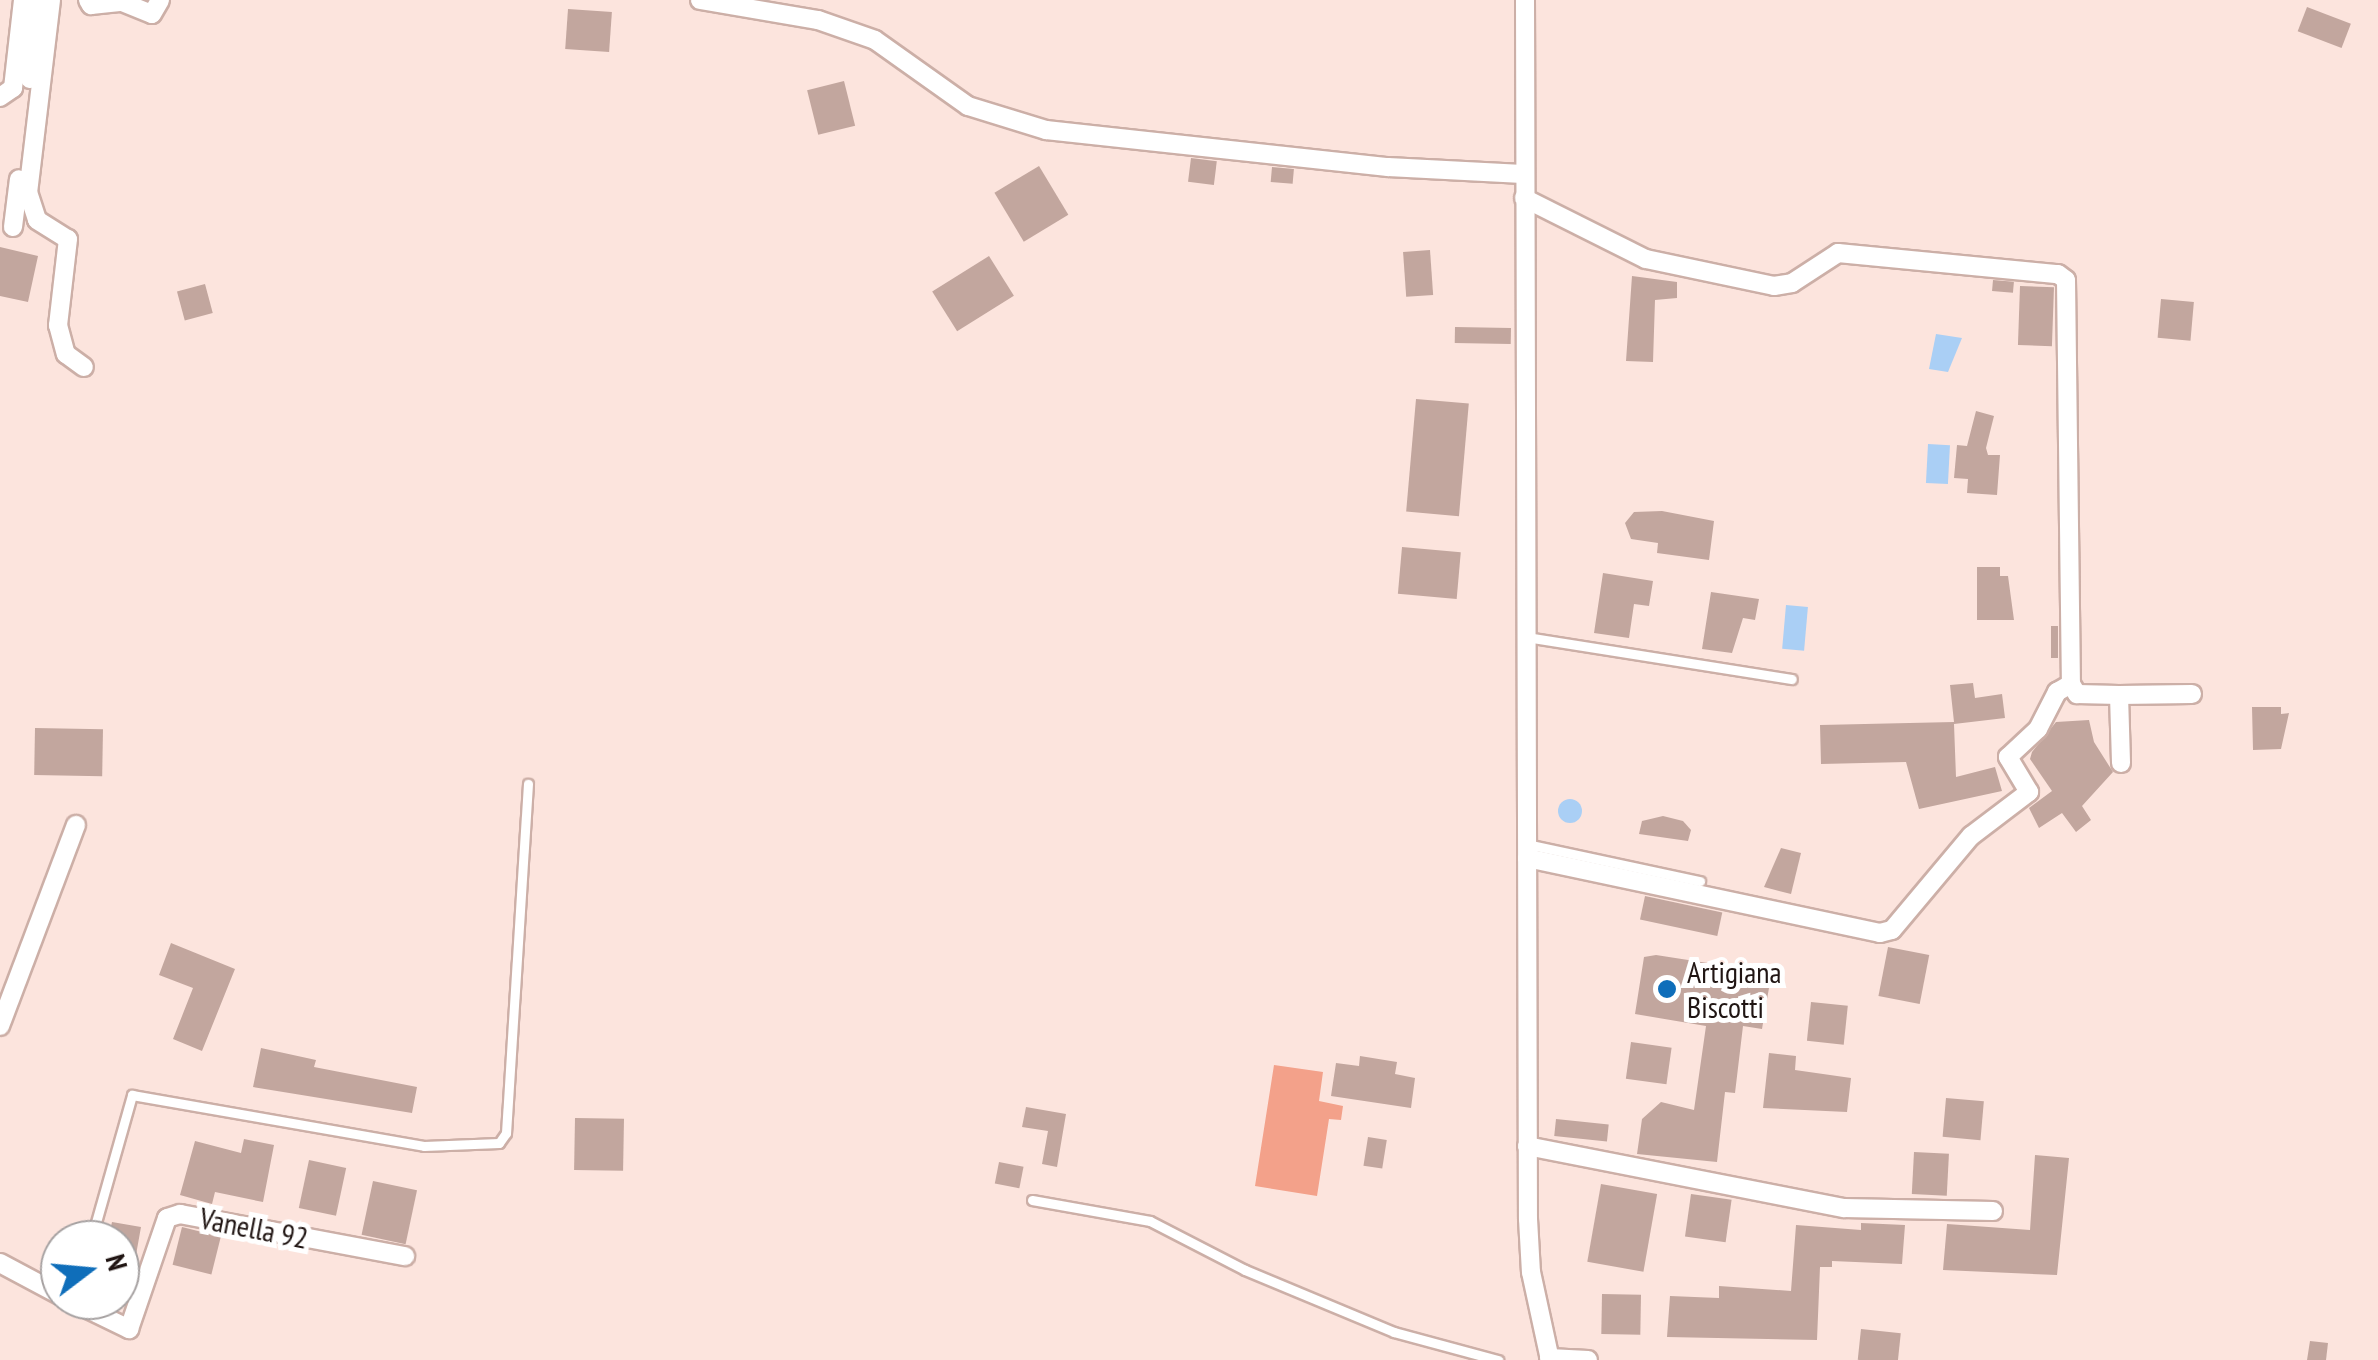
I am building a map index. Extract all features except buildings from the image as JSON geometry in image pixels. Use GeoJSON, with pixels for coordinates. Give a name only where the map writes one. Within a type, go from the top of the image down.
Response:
{"type":"FeatureCollection","features":[{"type":"Feature","properties":{"kind":"street"},"geometry":{"type":"LineString","coordinates":[[0,97],[12,88],[23,0]]}},
{"type":"Feature","properties":{"kind":"street"},"geometry":{"type":"LineString","coordinates":[[14,227],[38,0]]}},
{"type":"Feature","properties":{"kind":"street"},"geometry":{"type":"LineString","coordinates":[[51,0],[28,192],[37,220],[68,240],[58,325],[66,354],[84,367]]}},
{"type":"Feature","properties":{"kind":"street"},"geometry":{"type":"LineString","coordinates":[[88,0],[91,5],[122,2],[152,14],[160,0]]}},
{"type":"Feature","properties":{"kind":"street"},"geometry":{"type":"LineString","coordinates":[[700,0],[818,20],[875,40],[968,106],[1046,130],[1388,168],[1523,174]]}},
{"type":"Feature","properties":{"kind":"street"},"geometry":{"type":"LineString","coordinates":[[1525,0],[1527,1146],[1531,1272],[1550,1359],[1588,1360]]}},
{"type":"Feature","properties":{"kind":"street"},"geometry":{"type":"LineString","coordinates":[[1524,198],[1646,259],[1774,286],[1792,283],[1838,253],[2058,274],[2066,280],[2071,684],[2077,694],[2192,694]]}},
{"type":"Feature","properties":{"kind":"street"},"geometry":{"type":"LineString","coordinates":[[1527,851],[1880,933],[1892,930],[1971,836],[2029,792],[2008,757],[2038,729],[2057,692],[2071,684]]}},
{"type":"Feature","properties":{"kind":"street"},"geometry":{"type":"LineString","coordinates":[[2119,695],[2120,762]]}},
{"type":"Feature","properties":{"kind":"street"},"geometry":{"type":"LineString","coordinates":[[0,1026],[76,825]]}},
{"type":"Feature","properties":{"kind":"street"},"geometry":{"type":"LineString","coordinates":[[1527,1146],[1844,1208],[1993,1212]]}},
{"type":"Feature","properties":{"kind":"street","name":"Vanella 92"},"geometry":{"type":"LineString","coordinates":[[140,1299],[167,1218],[180,1214],[405,1256]]}},
{"type":"Feature","properties":{"kind":"street","name":"Vanella 92"},"geometry":{"type":"LineString","coordinates":[[0,1262],[40,1283]]}},
{"type":"Feature","properties":{"kind":"street","name":"Vanella 92"},"geometry":{"type":"LineString","coordinates":[[112,1320],[130,1329],[133,1320]]}},
{"type":"Feature","properties":{"kind":"lane"},"geometry":{"type":"LineString","coordinates":[[1526,637],[1792,680]]}},
{"type":"Feature","properties":{"kind":"lane"},"geometry":{"type":"LineString","coordinates":[[97,1220],[132,1096],[424,1146],[499,1143],[506,1133],[528,784]]}},
{"type":"Feature","properties":{"kind":"lane"},"geometry":{"type":"LineString","coordinates":[[1527,851],[1700,881]]}},
{"type":"Feature","properties":{"kind":"lane"},"geometry":{"type":"LineString","coordinates":[[1032,1200],[1150,1222],[1245,1270],[1394,1332],[1498,1360]]}},
{"type":"Feature","properties":{"kind":"shaded area"},"geometry":{"type":"Polygon","coordinates":[[[1274,1065],[1323,1072],[1319,1101],[1343,1106],[1341,1120],[1329,1119],[1317,1196],[1255,1186],[1274,1065]]]}},
{"type":"Feature","properties":{"kind":"water"},"geometry":{"type":"Polygon","coordinates":[[[1936,334],[1962,338],[1948,372],[1929,369],[1936,334]]]}},
{"type":"Feature","properties":{"kind":"water"},"geometry":{"type":"Polygon","coordinates":[[[1928,444],[1950,445],[1948,484],[1926,483],[1928,444]]]}},
{"type":"Feature","properties":{"kind":"water"},"geometry":{"type":"Polygon","coordinates":[[[1786,605],[1808,607],[1804,651],[1782,649],[1786,605]]]}},
{"type":"Feature","properties":{"kind":"water"},"geometry":{"type":"Polygon","coordinates":[[[1570,799],[1582,811],[1570,823],[1558,811],[1570,799]]]}},
{"type":"Feature","properties":{"kind":"place","name":"Artigiana Biscotti"},"geometry":{"type":"Point","coordinates":[1667,989]}}]}
